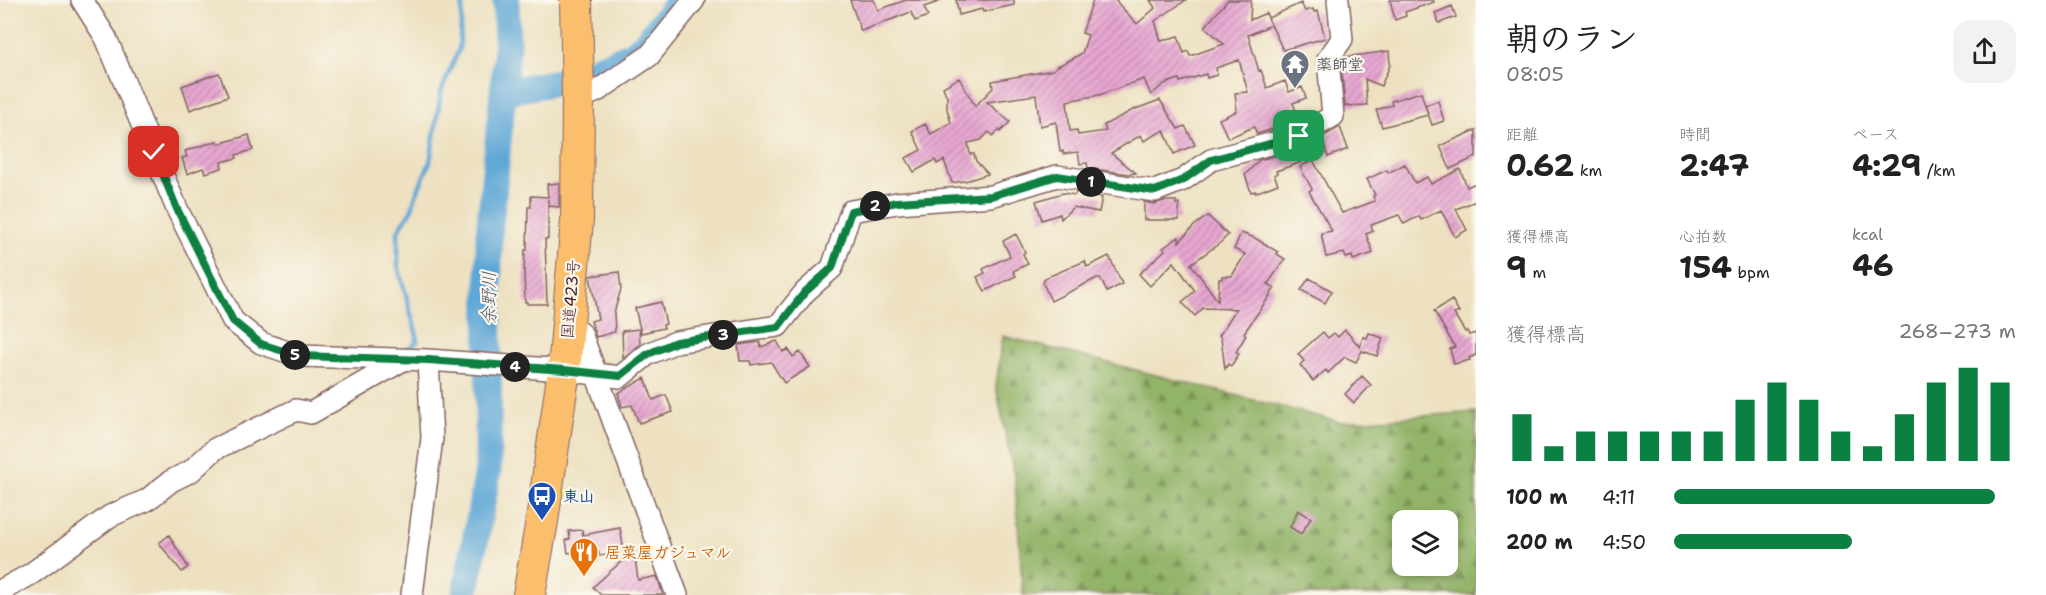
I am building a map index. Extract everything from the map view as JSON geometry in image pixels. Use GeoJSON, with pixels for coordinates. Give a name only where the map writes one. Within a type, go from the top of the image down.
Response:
{"type":"FeatureCollection","features":[{"type":"Feature","properties":{"kind":"highway","name":"国道423号"},"geometry":{"type":"LineString","coordinates":[[529,595],[564,370],[577,220],[576,0]]}},
{"type":"Feature","properties":{"kind":"street"},"geometry":{"type":"LineString","coordinates":[[82,0],[106,38],[177,209],[233,321],[261,344],[299,356],[433,360],[620,376],[648,354],[676,342],[778,327],[805,292],[832,268],[851,211],[897,202],[991,196],[1057,176],[1155,191],[1183,180],[1211,160],[1299,136],[1334,116],[1328,59],[1342,39],[1338,0]]}},
{"type":"Feature","properties":{"kind":"street"},"geometry":{"type":"LineString","coordinates":[[578,99],[597,91],[649,56],[694,0]]}},
{"type":"Feature","properties":{"kind":"street"},"geometry":{"type":"LineString","coordinates":[[567,324],[581,333],[677,595]]}},
{"type":"Feature","properties":{"kind":"street"},"geometry":{"type":"LineString","coordinates":[[0,591],[31,574],[110,516],[147,500],[171,481],[191,471],[215,449],[296,410],[311,413],[404,360]]}},
{"type":"Feature","properties":{"kind":"street"},"geometry":{"type":"LineString","coordinates":[[412,595],[432,438],[433,360]]}},
{"type":"Feature","properties":{"kind":"green space"},"geometry":{"type":"Polygon","coordinates":[[[1003,336],[1340,422],[1476,412],[1476,595],[1023,595],[1015,481],[996,386],[1003,336]]]}},
{"type":"Feature","properties":{"kind":"building"},"geometry":{"type":"Polygon","coordinates":[[[850,0],[874,0],[878,10],[906,0],[941,1],[924,7],[928,16],[915,21],[911,12],[861,31],[850,0]]]}},
{"type":"Feature","properties":{"kind":"building"},"geometry":{"type":"Polygon","coordinates":[[[956,0],[1014,0],[1014,5],[959,15],[956,0]]]}},
{"type":"Feature","properties":{"kind":"building"},"geometry":{"type":"Polygon","coordinates":[[[1093,0],[1115,0],[1137,24],[1155,8],[1150,0],[1186,0],[1155,21],[1161,41],[1178,36],[1184,53],[1188,51],[1190,56],[1224,44],[1205,27],[1228,0],[1251,0],[1250,20],[1266,13],[1271,25],[1248,35],[1259,71],[1261,70],[1267,88],[1285,81],[1289,92],[1302,87],[1306,98],[1293,103],[1299,121],[1257,134],[1254,127],[1228,138],[1219,119],[1237,111],[1235,93],[1248,92],[1239,60],[1216,68],[1217,75],[1207,78],[1206,74],[1180,82],[1179,79],[1164,84],[1151,95],[1144,79],[1099,95],[1067,101],[1070,131],[1077,130],[1078,135],[1106,131],[1104,125],[1133,110],[1160,100],[1178,129],[1185,126],[1195,145],[1174,154],[1164,130],[1144,141],[1141,135],[1111,153],[1136,173],[1088,168],[1087,163],[1080,164],[1078,152],[1063,154],[1063,151],[1060,152],[1056,122],[1040,126],[1036,95],[987,102],[1010,122],[993,136],[989,132],[981,140],[968,143],[970,154],[974,154],[976,161],[988,174],[952,183],[944,160],[937,164],[935,160],[914,172],[906,158],[921,150],[912,131],[925,124],[931,134],[951,123],[943,87],[959,78],[975,106],[993,88],[992,81],[1053,70],[1074,58],[1082,53],[1088,35],[1082,33],[1093,0]]]}},
{"type":"Feature","properties":{"kind":"building"},"geometry":{"type":"Polygon","coordinates":[[[1390,0],[1433,0],[1434,2],[1405,12],[1406,16],[1395,20],[1390,0]]]}},
{"type":"Feature","properties":{"kind":"building"},"geometry":{"type":"Polygon","coordinates":[[[1301,3],[1305,11],[1313,9],[1314,12],[1318,11],[1325,38],[1283,50],[1268,18],[1301,3]]]}},
{"type":"Feature","properties":{"kind":"building"},"geometry":{"type":"Polygon","coordinates":[[[1452,6],[1456,17],[1439,23],[1435,13],[1452,6]]]}},
{"type":"Feature","properties":{"kind":"building"},"geometry":{"type":"Polygon","coordinates":[[[1389,51],[1390,65],[1381,86],[1365,79],[1367,105],[1345,106],[1341,63],[1345,57],[1389,51]]]}},
{"type":"Feature","properties":{"kind":"building"},"geometry":{"type":"Polygon","coordinates":[[[219,73],[228,96],[190,110],[182,86],[219,73]]]}},
{"type":"Feature","properties":{"kind":"building"},"geometry":{"type":"Polygon","coordinates":[[[1421,92],[1428,115],[1382,127],[1376,110],[1392,105],[1391,101],[1421,92]]]}},
{"type":"Feature","properties":{"kind":"building"},"geometry":{"type":"Polygon","coordinates":[[[1438,101],[1444,121],[1432,125],[1425,105],[1438,101]]]}},
{"type":"Feature","properties":{"kind":"building"},"geometry":{"type":"Polygon","coordinates":[[[1340,127],[1348,149],[1328,157],[1322,137],[1340,127]]]}},
{"type":"Feature","properties":{"kind":"building"},"geometry":{"type":"Polygon","coordinates":[[[1476,130],[1476,157],[1450,169],[1440,146],[1476,130]]]}},
{"type":"Feature","properties":{"kind":"building"},"geometry":{"type":"Polygon","coordinates":[[[249,135],[253,150],[236,155],[237,158],[221,162],[222,168],[205,173],[203,168],[187,174],[182,158],[187,157],[185,151],[217,141],[218,144],[249,135]]]}},
{"type":"Feature","properties":{"kind":"building"},"geometry":{"type":"Polygon","coordinates":[[[1298,150],[1302,162],[1276,171],[1274,175],[1278,184],[1255,193],[1255,191],[1251,192],[1245,175],[1259,160],[1298,150]]]}},
{"type":"Feature","properties":{"kind":"building"},"geometry":{"type":"Polygon","coordinates":[[[1313,160],[1342,213],[1375,201],[1373,196],[1375,195],[1367,179],[1387,170],[1388,173],[1405,164],[1415,183],[1427,177],[1431,184],[1460,169],[1467,187],[1476,183],[1476,201],[1456,209],[1467,230],[1455,237],[1441,210],[1421,220],[1419,216],[1404,224],[1399,215],[1371,225],[1373,231],[1366,234],[1373,253],[1353,260],[1352,256],[1346,258],[1344,253],[1326,257],[1321,233],[1332,231],[1309,191],[1312,189],[1300,167],[1313,160]]]}},
{"type":"Feature","properties":{"kind":"building"},"geometry":{"type":"Polygon","coordinates":[[[559,183],[559,207],[549,206],[548,199],[548,239],[545,239],[547,304],[527,304],[525,302],[524,272],[528,207],[531,207],[531,196],[548,197],[547,184],[559,183]]]}},
{"type":"Feature","properties":{"kind":"building"},"geometry":{"type":"Polygon","coordinates":[[[1076,192],[1102,197],[1099,212],[1073,207],[1061,219],[1060,214],[1042,220],[1036,201],[1063,193],[1075,195],[1076,192]]]}},
{"type":"Feature","properties":{"kind":"building"},"geometry":{"type":"Polygon","coordinates":[[[1176,201],[1176,204],[1179,204],[1179,220],[1144,220],[1144,202],[1154,204],[1176,201]]]}},
{"type":"Feature","properties":{"kind":"building"},"geometry":{"type":"Polygon","coordinates":[[[1208,216],[1228,235],[1191,264],[1218,301],[1219,279],[1222,279],[1222,276],[1232,276],[1245,254],[1234,249],[1241,233],[1255,238],[1285,259],[1268,284],[1275,288],[1244,333],[1246,335],[1236,352],[1239,354],[1231,366],[1228,364],[1225,369],[1219,336],[1236,309],[1203,308],[1195,316],[1182,302],[1195,291],[1174,262],[1150,286],[1139,274],[1165,250],[1163,248],[1179,237],[1179,242],[1195,225],[1208,216]]]}},
{"type":"Feature","properties":{"kind":"building"},"geometry":{"type":"Polygon","coordinates":[[[1016,234],[1028,264],[1013,271],[1016,276],[985,291],[977,277],[985,273],[983,269],[1010,256],[1003,241],[1016,234]]]}},
{"type":"Feature","properties":{"kind":"building"},"geometry":{"type":"Polygon","coordinates":[[[1109,256],[1122,284],[1107,292],[1100,278],[1097,278],[1051,301],[1043,283],[1045,278],[1085,261],[1087,267],[1109,256]]]}},
{"type":"Feature","properties":{"kind":"building"},"geometry":{"type":"Polygon","coordinates":[[[619,272],[621,289],[614,313],[615,332],[596,337],[591,321],[598,319],[590,276],[619,272]]]}},
{"type":"Feature","properties":{"kind":"building"},"geometry":{"type":"Polygon","coordinates":[[[1309,278],[1332,291],[1325,303],[1301,290],[1309,278]]]}},
{"type":"Feature","properties":{"kind":"building"},"geometry":{"type":"Polygon","coordinates":[[[1452,300],[1459,312],[1454,314],[1465,332],[1467,331],[1469,335],[1476,333],[1476,355],[1469,358],[1470,360],[1454,364],[1450,349],[1455,347],[1434,311],[1452,300]]]}},
{"type":"Feature","properties":{"kind":"building"},"geometry":{"type":"Polygon","coordinates":[[[661,302],[666,324],[663,325],[664,328],[641,333],[635,308],[661,302]]]}},
{"type":"Feature","properties":{"kind":"building"},"geometry":{"type":"Polygon","coordinates":[[[639,329],[640,344],[623,358],[622,331],[639,329]]]}},
{"type":"Feature","properties":{"kind":"building"},"geometry":{"type":"Polygon","coordinates":[[[1345,330],[1360,347],[1363,337],[1367,338],[1369,333],[1383,338],[1377,356],[1362,351],[1356,362],[1345,357],[1328,373],[1326,370],[1313,381],[1300,365],[1304,361],[1298,354],[1323,332],[1328,338],[1334,333],[1338,337],[1345,330]]]}},
{"type":"Feature","properties":{"kind":"building"},"geometry":{"type":"Polygon","coordinates":[[[777,341],[783,352],[788,349],[793,357],[800,352],[810,367],[784,383],[771,362],[751,365],[750,361],[740,361],[738,345],[760,342],[761,347],[777,341]]]}},
{"type":"Feature","properties":{"kind":"building"},"geometry":{"type":"Polygon","coordinates":[[[1362,376],[1371,385],[1354,403],[1345,394],[1362,376]]]}},
{"type":"Feature","properties":{"kind":"building"},"geometry":{"type":"Polygon","coordinates":[[[645,378],[653,400],[666,395],[673,412],[639,423],[632,405],[622,407],[618,393],[645,378]]]}},
{"type":"Feature","properties":{"kind":"building"},"geometry":{"type":"Polygon","coordinates":[[[1298,510],[1311,518],[1301,534],[1290,527],[1298,510]]]}},
{"type":"Feature","properties":{"kind":"building"},"geometry":{"type":"Polygon","coordinates":[[[620,528],[624,552],[600,556],[595,549],[568,553],[566,540],[570,539],[569,531],[582,530],[583,535],[620,528]]]}},
{"type":"Feature","properties":{"kind":"building"},"geometry":{"type":"Polygon","coordinates":[[[169,535],[188,567],[182,572],[159,543],[169,535]]]}},
{"type":"Feature","properties":{"kind":"building"},"geometry":{"type":"Polygon","coordinates":[[[634,550],[638,580],[657,576],[663,595],[601,595],[593,587],[634,550]]]}},
{"type":"Feature","properties":{"kind":"waterway"},"geometry":{"type":"LineString","coordinates":[[404,351],[417,342],[417,336],[398,266],[398,231],[412,209],[430,162],[441,92],[459,49],[463,0]]}},
{"type":"Feature","properties":{"kind":"waterway","name":"余野川"},"geometry":{"type":"LineString","coordinates":[[465,595],[488,471],[489,235],[507,50],[506,0]]}},
{"type":"Feature","properties":{"kind":"waterway"},"geometry":{"type":"LineString","coordinates":[[594,70],[632,54],[643,46],[680,0]]}},
{"type":"Feature","properties":{"kind":"waterway"},"geometry":{"type":"LineString","coordinates":[[503,92],[563,81]]}},
{"type":"Feature","properties":{"kind":"place","name":"薬師堂"},"geometry":{"type":"Point","coordinates":[1295,90]}},
{"type":"Feature","properties":{"kind":"place","name":"東山"},"geometry":{"type":"Point","coordinates":[542,522]}},
{"type":"Feature","properties":{"kind":"place","name":"居菜屋ガジュマル"},"geometry":{"type":"Point","coordinates":[584,578]}},
{"type":"Feature","properties":{"kind":"route"},"geometry":{"type":"LineString","coordinates":[[154,152],[177,209],[233,321],[261,344],[299,356],[428,360],[620,376],[648,354],[676,342],[778,327],[805,292],[832,268],[851,211],[897,202],[991,196],[1057,176],[1155,191],[1183,180],[1211,160],[1299,136]]}}]}
